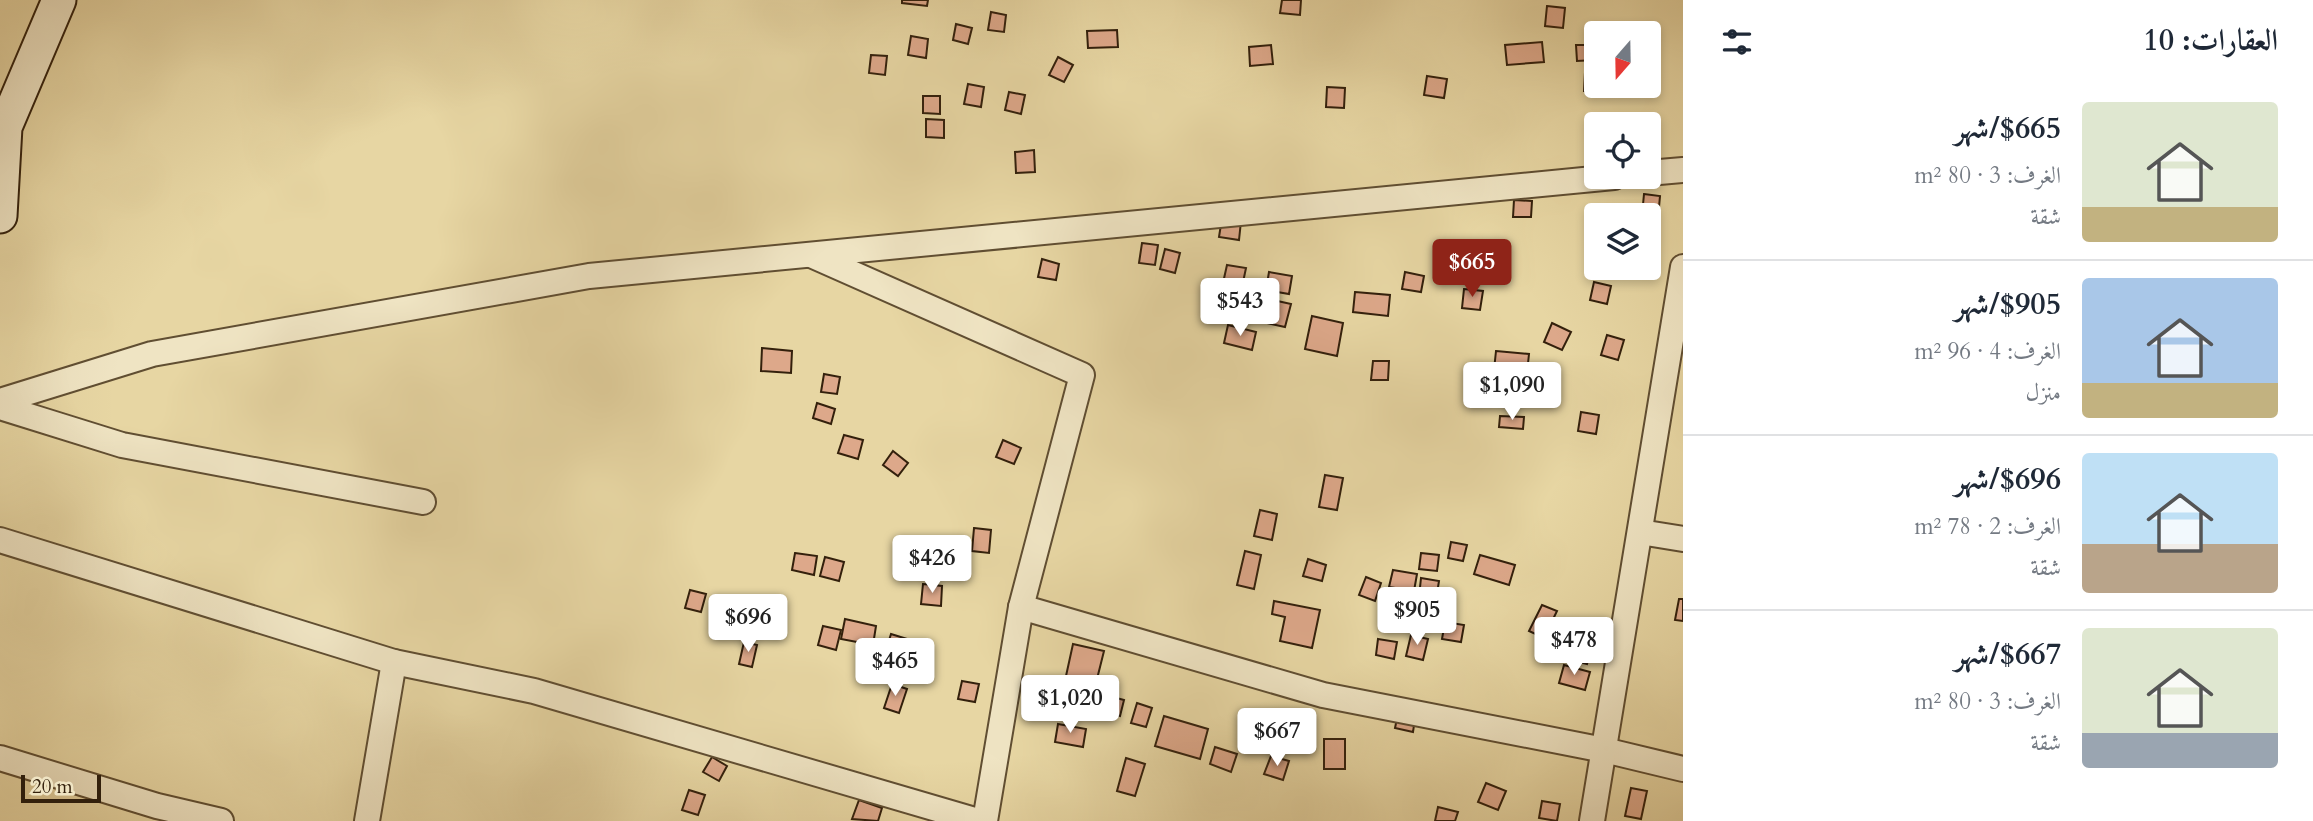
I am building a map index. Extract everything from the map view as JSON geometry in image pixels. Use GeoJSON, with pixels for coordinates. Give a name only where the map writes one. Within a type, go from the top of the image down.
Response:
{"type":"FeatureCollection","features":[{"type":"Feature","properties":{"kind":"street"},"geometry":{"type":"LineString","coordinates":[[0,216],[5,127],[59,0]]}},
{"type":"Feature","properties":{"kind":"street"},"geometry":{"type":"LineString","coordinates":[[1661,172],[1683,170]]}},
{"type":"Feature","properties":{"kind":"street"},"geometry":{"type":"LineString","coordinates":[[0,401],[152,354],[589,276],[1584,180]]}},
{"type":"Feature","properties":{"kind":"street"},"geometry":{"type":"LineString","coordinates":[[811,255],[1082,375],[1021,607],[985,821]]}},
{"type":"Feature","properties":{"kind":"street"},"geometry":{"type":"LineString","coordinates":[[1592,821],[1683,267]]}},
{"type":"Feature","properties":{"kind":"street"},"geometry":{"type":"LineString","coordinates":[[0,407],[122,445],[423,502]]}},
{"type":"Feature","properties":{"kind":"street"},"geometry":{"type":"LineString","coordinates":[[1640,532],[1683,539]]}},
{"type":"Feature","properties":{"kind":"street"},"geometry":{"type":"LineString","coordinates":[[0,540],[394,662],[534,691],[978,821]]}},
{"type":"Feature","properties":{"kind":"street"},"geometry":{"type":"LineString","coordinates":[[1021,607],[1323,695],[1604,750],[1683,769]]}},
{"type":"Feature","properties":{"kind":"street"},"geometry":{"type":"LineString","coordinates":[[368,821],[394,662]]}},
{"type":"Feature","properties":{"kind":"street"},"geometry":{"type":"LineString","coordinates":[[0,758],[157,806],[221,821]]}},
{"type":"Feature","properties":{"kind":"building"},"geometry":{"type":"Polygon","coordinates":[[[902,0],[928,0],[927,6],[902,3],[902,0]]]}},
{"type":"Feature","properties":{"kind":"building"},"geometry":{"type":"Polygon","coordinates":[[[1282,0],[1301,0],[1300,15],[1280,13],[1282,0]]]}},
{"type":"Feature","properties":{"kind":"building"},"geometry":{"type":"Polygon","coordinates":[[[1547,6],[1565,8],[1563,28],[1545,26],[1547,6]]]}},
{"type":"Feature","properties":{"kind":"building"},"geometry":{"type":"Polygon","coordinates":[[[991,12],[1006,15],[1004,32],[988,30],[991,12]]]}},
{"type":"Feature","properties":{"kind":"building"},"geometry":{"type":"Polygon","coordinates":[[[956,24],[972,28],[968,44],[953,40],[956,24]]]}},
{"type":"Feature","properties":{"kind":"building"},"geometry":{"type":"Polygon","coordinates":[[[1117,30],[1118,47],[1088,48],[1087,31],[1117,30]]]}},
{"type":"Feature","properties":{"kind":"building"},"geometry":{"type":"Polygon","coordinates":[[[911,36],[928,39],[926,58],[908,55],[911,36]]]}},
{"type":"Feature","properties":{"kind":"building"},"geometry":{"type":"Polygon","coordinates":[[[1542,42],[1544,62],[1507,65],[1505,45],[1542,42]]]}},
{"type":"Feature","properties":{"kind":"building"},"geometry":{"type":"Polygon","coordinates":[[[1271,45],[1273,64],[1250,66],[1249,47],[1271,45]]]}},
{"type":"Feature","properties":{"kind":"building"},"geometry":{"type":"Polygon","coordinates":[[[1576,45],[1584,45],[1584,61],[1577,61],[1576,45]]]}},
{"type":"Feature","properties":{"kind":"building"},"geometry":{"type":"Polygon","coordinates":[[[871,55],[887,56],[885,75],[869,73],[871,55]]]}},
{"type":"Feature","properties":{"kind":"building"},"geometry":{"type":"Polygon","coordinates":[[[1058,57],[1073,65],[1064,82],[1049,75],[1058,57]]]}},
{"type":"Feature","properties":{"kind":"building"},"geometry":{"type":"Polygon","coordinates":[[[1427,76],[1447,79],[1444,98],[1424,95],[1427,76]]]}},
{"type":"Feature","properties":{"kind":"building"},"geometry":{"type":"Polygon","coordinates":[[[968,84],[984,87],[981,107],[964,104],[968,84]]]}},
{"type":"Feature","properties":{"kind":"building"},"geometry":{"type":"Polygon","coordinates":[[[1327,87],[1345,88],[1344,108],[1326,107],[1327,87]]]}},
{"type":"Feature","properties":{"kind":"building"},"geometry":{"type":"Polygon","coordinates":[[[1009,92],[1025,95],[1021,114],[1005,110],[1009,92]]]}},
{"type":"Feature","properties":{"kind":"building"},"geometry":{"type":"Polygon","coordinates":[[[923,96],[940,96],[940,114],[923,113],[923,96]]]}},
{"type":"Feature","properties":{"kind":"building"},"geometry":{"type":"Polygon","coordinates":[[[926,119],[944,120],[944,138],[926,137],[926,119]]]}},
{"type":"Feature","properties":{"kind":"building"},"geometry":{"type":"Polygon","coordinates":[[[1034,150],[1035,172],[1016,173],[1015,152],[1034,150]]]}},
{"type":"Feature","properties":{"kind":"building"},"geometry":{"type":"Polygon","coordinates":[[[1644,194],[1660,196],[1659,203],[1643,203],[1644,194]]]}},
{"type":"Feature","properties":{"kind":"building"},"geometry":{"type":"Polygon","coordinates":[[[1514,200],[1532,201],[1531,217],[1513,217],[1514,200]]]}},
{"type":"Feature","properties":{"kind":"building"},"geometry":{"type":"Polygon","coordinates":[[[1222,218],[1241,221],[1239,240],[1219,237],[1222,218]]]}},
{"type":"Feature","properties":{"kind":"building"},"geometry":{"type":"Polygon","coordinates":[[[1142,243],[1158,245],[1155,265],[1139,263],[1142,243]]]}},
{"type":"Feature","properties":{"kind":"building"},"geometry":{"type":"Polygon","coordinates":[[[1165,249],[1180,253],[1175,273],[1160,269],[1165,249]]]}},
{"type":"Feature","properties":{"kind":"building"},"geometry":{"type":"Polygon","coordinates":[[[1042,259],[1059,264],[1056,280],[1038,277],[1042,259]]]}},
{"type":"Feature","properties":{"kind":"building"},"geometry":{"type":"Polygon","coordinates":[[[1227,265],[1246,268],[1242,287],[1223,283],[1227,265]]]}},
{"type":"Feature","properties":{"kind":"building"},"geometry":{"type":"Polygon","coordinates":[[[1269,272],[1292,276],[1289,294],[1266,290],[1269,272]]]}},
{"type":"Feature","properties":{"kind":"building"},"geometry":{"type":"Polygon","coordinates":[[[1405,272],[1424,276],[1421,292],[1402,289],[1405,272]]]}},
{"type":"Feature","properties":{"kind":"building"},"geometry":{"type":"Polygon","coordinates":[[[1594,282],[1611,286],[1607,304],[1590,300],[1594,282]]]}},
{"type":"Feature","properties":{"kind":"building"},"geometry":{"type":"Polygon","coordinates":[[[1464,289],[1483,291],[1480,310],[1462,308],[1464,289]]]}},
{"type":"Feature","properties":{"kind":"building"},"geometry":{"type":"Polygon","coordinates":[[[1355,292],[1390,295],[1388,316],[1353,312],[1355,292]]]}},
{"type":"Feature","properties":{"kind":"building"},"geometry":{"type":"Polygon","coordinates":[[[1273,300],[1291,304],[1285,327],[1267,323],[1273,300]]]}},
{"type":"Feature","properties":{"kind":"building"},"geometry":{"type":"Polygon","coordinates":[[[1312,316],[1343,323],[1337,356],[1305,349],[1312,316]]]}},
{"type":"Feature","properties":{"kind":"building"},"geometry":{"type":"Polygon","coordinates":[[[1552,323],[1571,332],[1562,350],[1544,342],[1552,323]]]}},
{"type":"Feature","properties":{"kind":"building"},"geometry":{"type":"Polygon","coordinates":[[[1228,325],[1256,332],[1252,350],[1224,343],[1228,325]]]}},
{"type":"Feature","properties":{"kind":"building"},"geometry":{"type":"Polygon","coordinates":[[[1607,335],[1624,340],[1618,360],[1601,355],[1607,335]]]}},
{"type":"Feature","properties":{"kind":"building"},"geometry":{"type":"Polygon","coordinates":[[[762,348],[792,351],[791,373],[761,371],[762,348]]]}},
{"type":"Feature","properties":{"kind":"building"},"geometry":{"type":"Polygon","coordinates":[[[1496,351],[1529,354],[1527,373],[1494,370],[1496,351]]]}},
{"type":"Feature","properties":{"kind":"building"},"geometry":{"type":"Polygon","coordinates":[[[1373,361],[1389,361],[1388,380],[1371,380],[1373,361]]]}},
{"type":"Feature","properties":{"kind":"building"},"geometry":{"type":"Polygon","coordinates":[[[824,374],[840,377],[837,394],[821,392],[824,374]]]}},
{"type":"Feature","properties":{"kind":"building"},"geometry":{"type":"Polygon","coordinates":[[[817,403],[835,409],[831,424],[813,418],[817,403]]]}},
{"type":"Feature","properties":{"kind":"building"},"geometry":{"type":"Polygon","coordinates":[[[1581,412],[1599,415],[1596,434],[1578,431],[1581,412]]]}},
{"type":"Feature","properties":{"kind":"building"},"geometry":{"type":"Polygon","coordinates":[[[1500,416],[1524,417],[1523,429],[1499,427],[1500,416]]]}},
{"type":"Feature","properties":{"kind":"building"},"geometry":{"type":"Polygon","coordinates":[[[844,435],[863,440],[858,459],[838,453],[844,435]]]}},
{"type":"Feature","properties":{"kind":"building"},"geometry":{"type":"Polygon","coordinates":[[[1003,440],[1021,448],[1014,464],[996,457],[1003,440]]]}},
{"type":"Feature","properties":{"kind":"building"},"geometry":{"type":"Polygon","coordinates":[[[893,451],[908,463],[898,476],[883,465],[893,451]]]}},
{"type":"Feature","properties":{"kind":"building"},"geometry":{"type":"Polygon","coordinates":[[[1325,475],[1343,478],[1337,510],[1319,507],[1325,475]]]}},
{"type":"Feature","properties":{"kind":"building"},"geometry":{"type":"Polygon","coordinates":[[[1260,510],[1277,514],[1272,540],[1254,536],[1260,510]]]}},
{"type":"Feature","properties":{"kind":"building"},"geometry":{"type":"Polygon","coordinates":[[[974,528],[991,530],[989,553],[972,551],[974,528]]]}},
{"type":"Feature","properties":{"kind":"building"},"geometry":{"type":"Polygon","coordinates":[[[1451,542],[1467,545],[1463,561],[1448,558],[1451,542]]]}},
{"type":"Feature","properties":{"kind":"building"},"geometry":{"type":"Polygon","coordinates":[[[1245,551],[1261,555],[1254,589],[1237,585],[1245,551]]]}},
{"type":"Feature","properties":{"kind":"building"},"geometry":{"type":"Polygon","coordinates":[[[795,553],[817,556],[814,575],[792,570],[795,553]]]}},
{"type":"Feature","properties":{"kind":"building"},"geometry":{"type":"Polygon","coordinates":[[[1421,553],[1439,555],[1437,571],[1419,569],[1421,553]]]}},
{"type":"Feature","properties":{"kind":"building"},"geometry":{"type":"Polygon","coordinates":[[[1480,555],[1515,565],[1509,585],[1474,574],[1480,555]]]}},
{"type":"Feature","properties":{"kind":"building"},"geometry":{"type":"Polygon","coordinates":[[[825,557],[844,562],[839,581],[820,576],[825,557]]]}},
{"type":"Feature","properties":{"kind":"building"},"geometry":{"type":"Polygon","coordinates":[[[1308,559],[1326,565],[1322,581],[1303,576],[1308,559]]]}},
{"type":"Feature","properties":{"kind":"building"},"geometry":{"type":"Polygon","coordinates":[[[1393,570],[1417,574],[1414,591],[1389,587],[1393,570]]]}},
{"type":"Feature","properties":{"kind":"building"},"geometry":{"type":"Polygon","coordinates":[[[1366,577],[1381,583],[1375,601],[1359,595],[1366,577]]]}},
{"type":"Feature","properties":{"kind":"building"},"geometry":{"type":"Polygon","coordinates":[[[1421,578],[1439,581],[1436,600],[1419,597],[1421,578]]]}},
{"type":"Feature","properties":{"kind":"building"},"geometry":{"type":"Polygon","coordinates":[[[923,584],[942,586],[941,606],[921,604],[923,584]]]}},
{"type":"Feature","properties":{"kind":"building"},"geometry":{"type":"Polygon","coordinates":[[[690,590],[706,594],[701,612],[685,608],[690,590]]]}},
{"type":"Feature","properties":{"kind":"building"},"geometry":{"type":"Polygon","coordinates":[[[1679,599],[1683,599],[1683,621],[1675,620],[1679,599]]]}},
{"type":"Feature","properties":{"kind":"building"},"geometry":{"type":"Polygon","coordinates":[[[1274,601],[1320,610],[1312,648],[1280,641],[1285,617],[1272,614],[1274,601]]]}},
{"type":"Feature","properties":{"kind":"building"},"geometry":{"type":"Polygon","coordinates":[[[719,605],[736,609],[732,626],[716,622],[719,605]]]}},
{"type":"Feature","properties":{"kind":"building"},"geometry":{"type":"Polygon","coordinates":[[[1542,605],[1557,611],[1544,638],[1529,631],[1542,605]]]}},
{"type":"Feature","properties":{"kind":"building"},"geometry":{"type":"Polygon","coordinates":[[[747,612],[778,616],[775,638],[744,633],[747,612]]]}},
{"type":"Feature","properties":{"kind":"building"},"geometry":{"type":"Polygon","coordinates":[[[845,619],[876,626],[873,645],[841,639],[845,619]]]}},
{"type":"Feature","properties":{"kind":"building"},"geometry":{"type":"Polygon","coordinates":[[[1445,622],[1464,625],[1461,642],[1442,639],[1445,622]]]}},
{"type":"Feature","properties":{"kind":"building"},"geometry":{"type":"Polygon","coordinates":[[[823,626],[841,630],[836,650],[818,645],[823,626]]]}},
{"type":"Feature","properties":{"kind":"building"},"geometry":{"type":"Polygon","coordinates":[[[891,634],[907,639],[903,655],[886,650],[891,634]]]}},
{"type":"Feature","properties":{"kind":"building"},"geometry":{"type":"Polygon","coordinates":[[[1411,635],[1428,639],[1423,660],[1406,656],[1411,635]]]}},
{"type":"Feature","properties":{"kind":"building"},"geometry":{"type":"Polygon","coordinates":[[[1378,639],[1397,642],[1394,659],[1376,655],[1378,639]]]}},
{"type":"Feature","properties":{"kind":"building"},"geometry":{"type":"Polygon","coordinates":[[[1565,640],[1592,647],[1587,664],[1560,657],[1565,640]]]}},
{"type":"Feature","properties":{"kind":"building"},"geometry":{"type":"Polygon","coordinates":[[[744,642],[757,645],[752,667],[739,664],[744,642]]]}},
{"type":"Feature","properties":{"kind":"building"},"geometry":{"type":"Polygon","coordinates":[[[1073,644],[1104,651],[1096,683],[1066,676],[1073,644]]]}},
{"type":"Feature","properties":{"kind":"building"},"geometry":{"type":"Polygon","coordinates":[[[877,661],[903,668],[899,685],[872,677],[877,661]]]}},
{"type":"Feature","properties":{"kind":"building"},"geometry":{"type":"Polygon","coordinates":[[[1564,665],[1590,672],[1585,690],[1559,683],[1564,665]]]}},
{"type":"Feature","properties":{"kind":"building"},"geometry":{"type":"Polygon","coordinates":[[[1044,680],[1060,684],[1056,702],[1040,698],[1044,680]]]}},
{"type":"Feature","properties":{"kind":"building"},"geometry":{"type":"Polygon","coordinates":[[[962,681],[979,684],[975,702],[958,699],[962,681]]]}},
{"type":"Feature","properties":{"kind":"building"},"geometry":{"type":"Polygon","coordinates":[[[892,684],[907,689],[899,713],[884,708],[892,684]]]}},
{"type":"Feature","properties":{"kind":"building"},"geometry":{"type":"Polygon","coordinates":[[[1105,695],[1124,700],[1120,716],[1101,711],[1105,695]]]}},
{"type":"Feature","properties":{"kind":"building"},"geometry":{"type":"Polygon","coordinates":[[[1137,703],[1152,708],[1146,727],[1131,723],[1137,703]]]}},
{"type":"Feature","properties":{"kind":"building"},"geometry":{"type":"Polygon","coordinates":[[[1399,709],[1416,712],[1413,732],[1395,728],[1399,709]]]}},
{"type":"Feature","properties":{"kind":"building"},"geometry":{"type":"Polygon","coordinates":[[[1164,716],[1208,729],[1200,759],[1155,746],[1164,716]]]}},
{"type":"Feature","properties":{"kind":"building"},"geometry":{"type":"Polygon","coordinates":[[[1058,724],[1086,729],[1083,747],[1055,742],[1058,724]]]}},
{"type":"Feature","properties":{"kind":"building"},"geometry":{"type":"Polygon","coordinates":[[[1324,739],[1345,739],[1345,769],[1324,769],[1324,739]]]}},
{"type":"Feature","properties":{"kind":"building"},"geometry":{"type":"Polygon","coordinates":[[[1215,747],[1237,754],[1231,772],[1210,764],[1215,747]]]}},
{"type":"Feature","properties":{"kind":"building"},"geometry":{"type":"Polygon","coordinates":[[[1271,756],[1289,761],[1283,780],[1264,774],[1271,756]]]}},
{"type":"Feature","properties":{"kind":"building"},"geometry":{"type":"Polygon","coordinates":[[[712,757],[727,766],[719,781],[703,772],[712,757]]]}},
{"type":"Feature","properties":{"kind":"building"},"geometry":{"type":"Polygon","coordinates":[[[1126,758],[1145,764],[1135,796],[1117,791],[1126,758]]]}},
{"type":"Feature","properties":{"kind":"building"},"geometry":{"type":"Polygon","coordinates":[[[1486,783],[1506,791],[1498,810],[1478,802],[1486,783]]]}},
{"type":"Feature","properties":{"kind":"building"},"geometry":{"type":"Polygon","coordinates":[[[1631,788],[1647,791],[1641,819],[1625,816],[1631,788]]]}},
{"type":"Feature","properties":{"kind":"building"},"geometry":{"type":"Polygon","coordinates":[[[689,790],[705,795],[698,815],[682,810],[689,790]]]}},
{"type":"Feature","properties":{"kind":"building"},"geometry":{"type":"Polygon","coordinates":[[[859,800],[882,808],[878,821],[852,819],[859,800]]]}},
{"type":"Feature","properties":{"kind":"building"},"geometry":{"type":"Polygon","coordinates":[[[1542,801],[1560,804],[1557,821],[1539,818],[1542,801]]]}},
{"type":"Feature","properties":{"kind":"building"},"geometry":{"type":"Polygon","coordinates":[[[1438,807],[1458,812],[1455,821],[1435,821],[1438,807]]]}}]}
